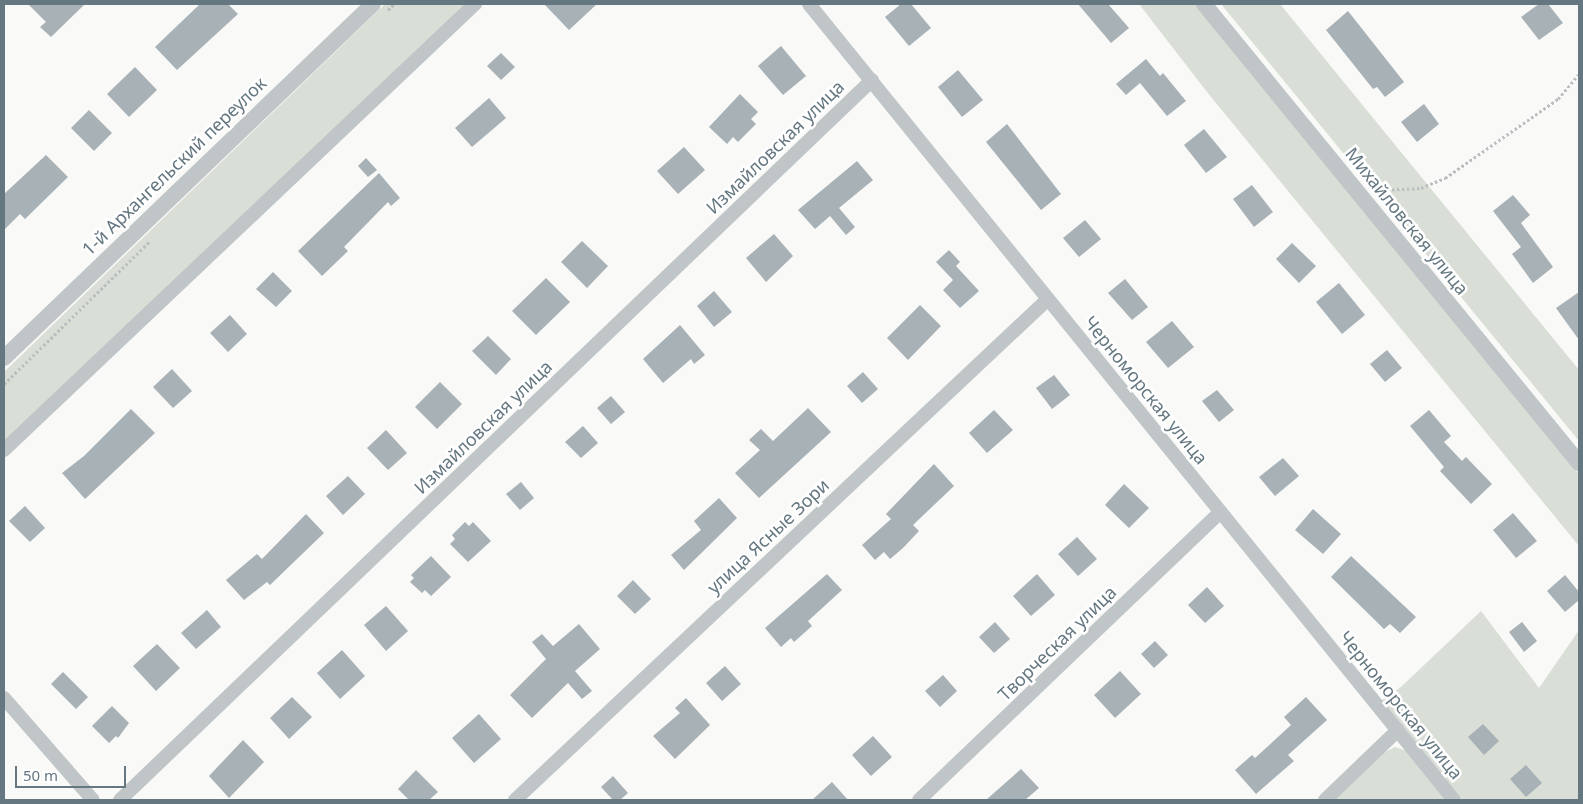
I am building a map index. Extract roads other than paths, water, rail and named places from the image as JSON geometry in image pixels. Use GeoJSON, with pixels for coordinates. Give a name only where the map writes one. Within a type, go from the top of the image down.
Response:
{"type":"FeatureCollection","features":[{"type":"Feature","properties":{"kind":"street","name":"1-й Архангельский переулок"},"geometry":{"type":"LineString","coordinates":[[4,358],[373,4]]}},
{"type":"Feature","properties":{"kind":"street"},"geometry":{"type":"LineString","coordinates":[[4,450],[475,4]]}},
{"type":"Feature","properties":{"kind":"street","name":"Черноморская улица"},"geometry":{"type":"LineString","coordinates":[[809,4],[1454,800]]}},
{"type":"Feature","properties":{"kind":"street","name":"Михайловская улица"},"geometry":{"type":"LineString","coordinates":[[1204,4],[1579,463]]}},
{"type":"Feature","properties":{"kind":"street","name":"Измайловская улица"},"geometry":{"type":"LineString","coordinates":[[120,800],[872,80]]}},
{"type":"Feature","properties":{"kind":"street","name":"улица Ясные Зори"},"geometry":{"type":"LineString","coordinates":[[515,800],[1048,299]]}},
{"type":"Feature","properties":{"kind":"street","name":"Творческая улица"},"geometry":{"type":"LineString","coordinates":[[919,800],[1220,512]]}},
{"type":"Feature","properties":{"kind":"street"},"geometry":{"type":"LineString","coordinates":[[4,698],[93,800]]}},
{"type":"Feature","properties":{"kind":"street"},"geometry":{"type":"LineString","coordinates":[[1325,800],[1398,730]]}}]}
